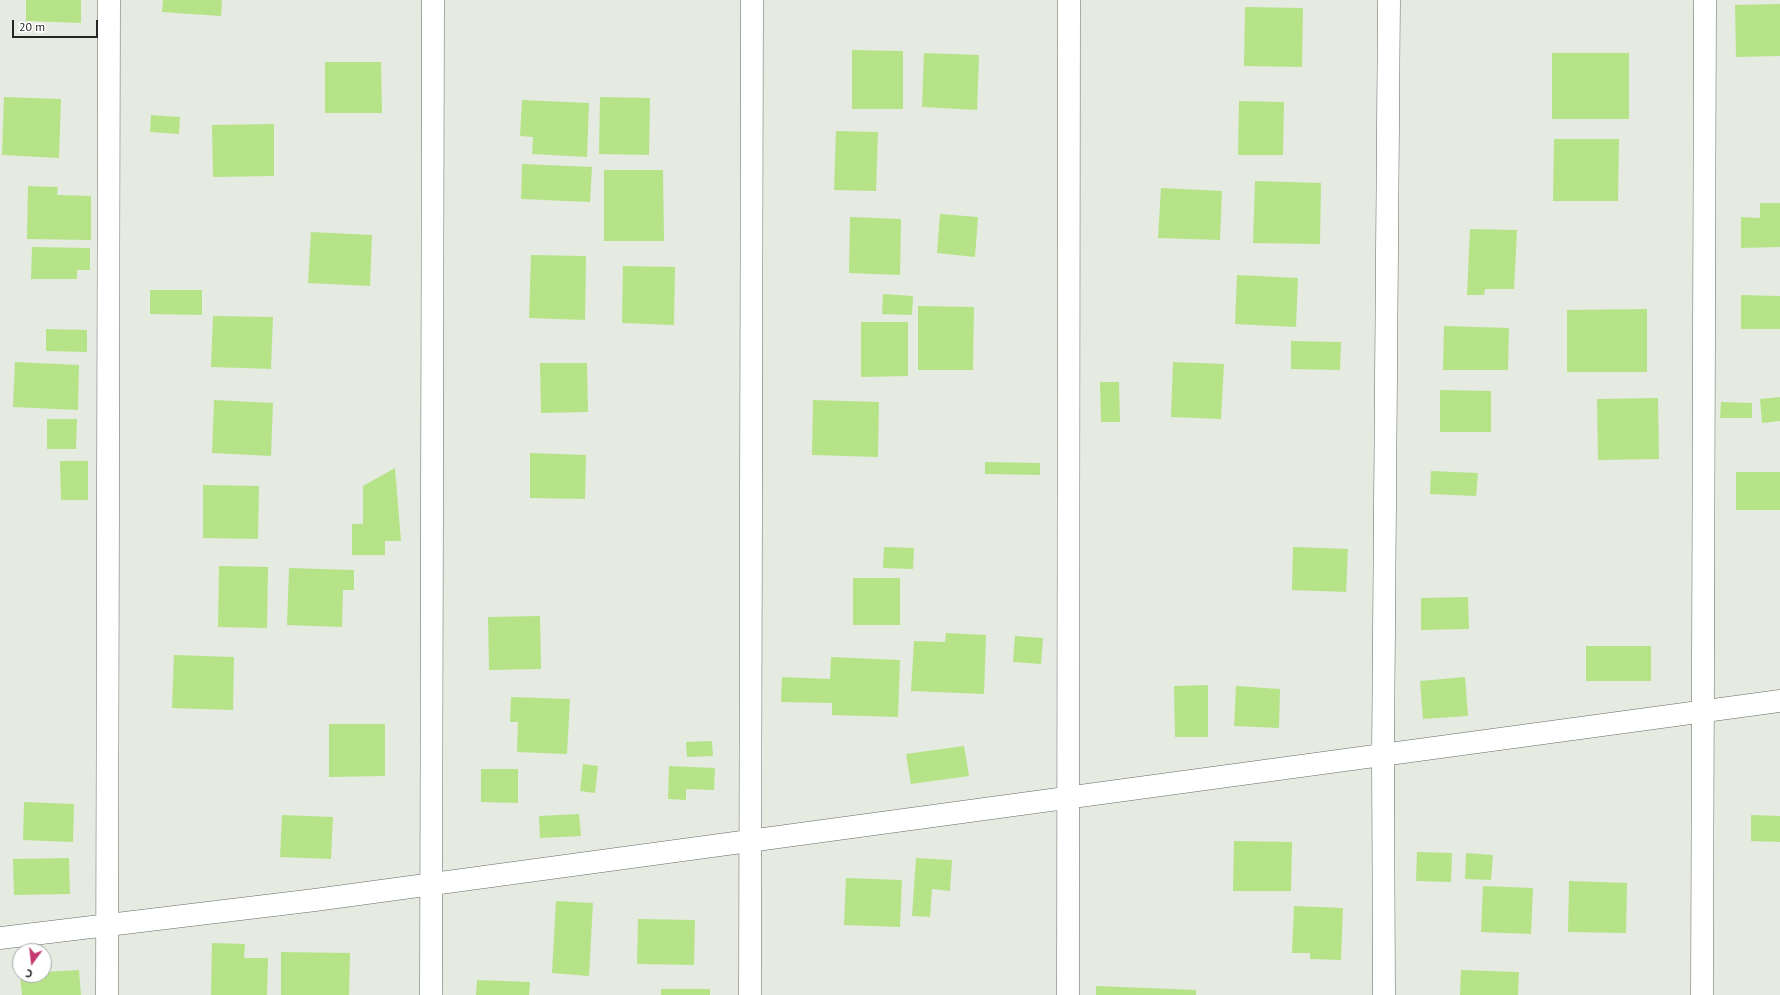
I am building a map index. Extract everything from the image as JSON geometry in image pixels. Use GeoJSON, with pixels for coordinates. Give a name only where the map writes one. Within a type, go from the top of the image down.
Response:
{"type":"FeatureCollection","features":[{"type":"Feature","properties":{"kind":"street"},"geometry":{"type":"LineString","coordinates":[[107,995],[109,0]]}},
{"type":"Feature","properties":{"kind":"street"},"geometry":{"type":"LineString","coordinates":[[431,995],[433,0]]}},
{"type":"Feature","properties":{"kind":"street"},"geometry":{"type":"LineString","coordinates":[[750,995],[749,841],[752,0]]}},
{"type":"Feature","properties":{"kind":"street"},"geometry":{"type":"LineString","coordinates":[[1068,995],[1069,0]]}},
{"type":"Feature","properties":{"kind":"street"},"geometry":{"type":"LineString","coordinates":[[1384,995],[1383,755],[1389,0]]}},
{"type":"Feature","properties":{"kind":"street"},"geometry":{"type":"LineString","coordinates":[[1702,995],[1705,0]]}},
{"type":"Feature","properties":{"kind":"street"},"geometry":{"type":"LineString","coordinates":[[0,938],[431,884],[1780,701]]}},
{"type":"Feature","properties":{"kind":"building"},"geometry":{"type":"Polygon","coordinates":[[[26,0],[81,0],[81,23],[26,21],[26,0]]]}},
{"type":"Feature","properties":{"kind":"building"},"geometry":{"type":"Polygon","coordinates":[[[163,0],[222,0],[221,16],[162,12],[163,0]]]}},
{"type":"Feature","properties":{"kind":"building"},"geometry":{"type":"Polygon","coordinates":[[[1780,4],[1780,56],[1736,57],[1735,5],[1780,4]]]}},
{"type":"Feature","properties":{"kind":"building"},"geometry":{"type":"Polygon","coordinates":[[[1245,7],[1303,8],[1302,67],[1244,66],[1245,7]]]}},
{"type":"Feature","properties":{"kind":"building"},"geometry":{"type":"Polygon","coordinates":[[[852,50],[903,51],[903,109],[852,109],[852,50]]]}},
{"type":"Feature","properties":{"kind":"building"},"geometry":{"type":"Polygon","coordinates":[[[924,53],[979,55],[977,110],[922,107],[924,53]]]}},
{"type":"Feature","properties":{"kind":"building"},"geometry":{"type":"Polygon","coordinates":[[[1552,53],[1629,53],[1629,119],[1552,119],[1552,53]]]}},
{"type":"Feature","properties":{"kind":"building"},"geometry":{"type":"Polygon","coordinates":[[[325,62],[381,62],[382,113],[325,113],[325,62]]]}},
{"type":"Feature","properties":{"kind":"building"},"geometry":{"type":"Polygon","coordinates":[[[4,97],[61,99],[59,158],[2,155],[4,97]]]}},
{"type":"Feature","properties":{"kind":"building"},"geometry":{"type":"Polygon","coordinates":[[[600,97],[650,98],[649,155],[599,154],[600,97]]]}},
{"type":"Feature","properties":{"kind":"building"},"geometry":{"type":"Polygon","coordinates":[[[522,100],[589,103],[587,157],[532,154],[533,137],[520,136],[522,100]]]}},
{"type":"Feature","properties":{"kind":"building"},"geometry":{"type":"Polygon","coordinates":[[[1239,101],[1284,102],[1283,155],[1238,155],[1239,101]]]}},
{"type":"Feature","properties":{"kind":"building"},"geometry":{"type":"Polygon","coordinates":[[[151,115],[180,117],[179,134],[150,132],[151,115]]]}},
{"type":"Feature","properties":{"kind":"building"},"geometry":{"type":"Polygon","coordinates":[[[274,124],[274,176],[213,177],[212,125],[274,124]]]}},
{"type":"Feature","properties":{"kind":"building"},"geometry":{"type":"Polygon","coordinates":[[[836,131],[878,132],[876,191],[834,190],[836,131]]]}},
{"type":"Feature","properties":{"kind":"building"},"geometry":{"type":"Polygon","coordinates":[[[1554,139],[1619,139],[1618,201],[1553,201],[1554,139]]]}},
{"type":"Feature","properties":{"kind":"building"},"geometry":{"type":"Polygon","coordinates":[[[522,164],[592,167],[590,202],[521,199],[522,164]]]}},
{"type":"Feature","properties":{"kind":"building"},"geometry":{"type":"Polygon","coordinates":[[[604,170],[663,170],[664,241],[604,241],[604,170]]]}},
{"type":"Feature","properties":{"kind":"building"},"geometry":{"type":"Polygon","coordinates":[[[1255,181],[1321,183],[1320,244],[1253,243],[1255,181]]]}},
{"type":"Feature","properties":{"kind":"building"},"geometry":{"type":"Polygon","coordinates":[[[28,186],[58,187],[57,195],[91,196],[91,240],[27,239],[28,186]]]}},
{"type":"Feature","properties":{"kind":"building"},"geometry":{"type":"Polygon","coordinates":[[[1161,188],[1222,191],[1220,240],[1158,238],[1161,188]]]}},
{"type":"Feature","properties":{"kind":"building"},"geometry":{"type":"Polygon","coordinates":[[[1760,203],[1780,203],[1780,247],[1741,248],[1741,217],[1760,218],[1760,203]]]}},
{"type":"Feature","properties":{"kind":"building"},"geometry":{"type":"Polygon","coordinates":[[[940,214],[978,217],[975,257],[937,253],[940,214]]]}},
{"type":"Feature","properties":{"kind":"building"},"geometry":{"type":"Polygon","coordinates":[[[850,217],[901,219],[900,275],[849,273],[850,217]]]}},
{"type":"Feature","properties":{"kind":"building"},"geometry":{"type":"Polygon","coordinates":[[[1470,229],[1517,230],[1514,289],[1485,289],[1484,295],[1467,295],[1470,229]]]}},
{"type":"Feature","properties":{"kind":"building"},"geometry":{"type":"Polygon","coordinates":[[[311,232],[372,235],[370,286],[308,283],[311,232]]]}},
{"type":"Feature","properties":{"kind":"building"},"geometry":{"type":"Polygon","coordinates":[[[32,247],[90,248],[90,270],[77,270],[77,279],[31,279],[32,247]]]}},
{"type":"Feature","properties":{"kind":"building"},"geometry":{"type":"Polygon","coordinates":[[[531,255],[586,256],[585,320],[529,318],[531,255]]]}},
{"type":"Feature","properties":{"kind":"building"},"geometry":{"type":"Polygon","coordinates":[[[623,266],[675,267],[674,325],[622,323],[623,266]]]}},
{"type":"Feature","properties":{"kind":"building"},"geometry":{"type":"Polygon","coordinates":[[[1237,275],[1298,278],[1296,327],[1235,324],[1237,275]]]}},
{"type":"Feature","properties":{"kind":"building"},"geometry":{"type":"Polygon","coordinates":[[[150,290],[202,290],[202,315],[150,314],[150,290]]]}},
{"type":"Feature","properties":{"kind":"building"},"geometry":{"type":"Polygon","coordinates":[[[883,294],[913,296],[912,315],[882,314],[883,294]]]}},
{"type":"Feature","properties":{"kind":"building"},"geometry":{"type":"Polygon","coordinates":[[[1741,295],[1780,296],[1780,329],[1741,329],[1741,295]]]}},
{"type":"Feature","properties":{"kind":"building"},"geometry":{"type":"Polygon","coordinates":[[[918,306],[974,307],[973,370],[918,370],[918,306]]]}},
{"type":"Feature","properties":{"kind":"building"},"geometry":{"type":"Polygon","coordinates":[[[1647,309],[1647,372],[1567,372],[1567,310],[1647,309]]]}},
{"type":"Feature","properties":{"kind":"building"},"geometry":{"type":"Polygon","coordinates":[[[213,316],[273,317],[271,369],[211,367],[213,316]]]}},
{"type":"Feature","properties":{"kind":"building"},"geometry":{"type":"Polygon","coordinates":[[[861,322],[908,322],[908,376],[861,377],[861,322]]]}},
{"type":"Feature","properties":{"kind":"building"},"geometry":{"type":"Polygon","coordinates":[[[1444,326],[1509,328],[1508,370],[1443,370],[1444,326]]]}},
{"type":"Feature","properties":{"kind":"building"},"geometry":{"type":"Polygon","coordinates":[[[46,329],[87,330],[87,352],[46,351],[46,329]]]}},
{"type":"Feature","properties":{"kind":"building"},"geometry":{"type":"Polygon","coordinates":[[[1291,341],[1341,342],[1340,370],[1291,369],[1291,341]]]}},
{"type":"Feature","properties":{"kind":"building"},"geometry":{"type":"Polygon","coordinates":[[[15,362],[79,365],[78,410],[13,407],[15,362]]]}},
{"type":"Feature","properties":{"kind":"building"},"geometry":{"type":"Polygon","coordinates":[[[1173,362],[1224,364],[1221,419],[1171,417],[1173,362]]]}},
{"type":"Feature","properties":{"kind":"building"},"geometry":{"type":"Polygon","coordinates":[[[540,363],[587,363],[588,412],[541,413],[540,363]]]}},
{"type":"Feature","properties":{"kind":"building"},"geometry":{"type":"Polygon","coordinates":[[[1100,382],[1119,382],[1120,422],[1101,422],[1100,382]]]}},
{"type":"Feature","properties":{"kind":"building"},"geometry":{"type":"Polygon","coordinates":[[[1440,390],[1491,391],[1491,432],[1440,432],[1440,390]]]}},
{"type":"Feature","properties":{"kind":"building"},"geometry":{"type":"Polygon","coordinates":[[[1780,397],[1780,421],[1762,423],[1760,399],[1780,397]]]}},
{"type":"Feature","properties":{"kind":"building"},"geometry":{"type":"Polygon","coordinates":[[[1658,398],[1659,459],[1598,460],[1597,399],[1658,398]]]}},
{"type":"Feature","properties":{"kind":"building"},"geometry":{"type":"Polygon","coordinates":[[[214,400],[273,403],[271,456],[212,453],[214,400]]]}},
{"type":"Feature","properties":{"kind":"building"},"geometry":{"type":"Polygon","coordinates":[[[813,400],[879,402],[878,457],[812,455],[813,400]]]}},
{"type":"Feature","properties":{"kind":"building"},"geometry":{"type":"Polygon","coordinates":[[[1721,402],[1752,403],[1752,418],[1720,418],[1721,402]]]}},
{"type":"Feature","properties":{"kind":"building"},"geometry":{"type":"Polygon","coordinates":[[[47,419],[77,419],[76,449],[47,449],[47,419]]]}},
{"type":"Feature","properties":{"kind":"building"},"geometry":{"type":"Polygon","coordinates":[[[530,453],[586,455],[585,499],[530,498],[530,453]]]}},
{"type":"Feature","properties":{"kind":"building"},"geometry":{"type":"Polygon","coordinates":[[[60,461],[88,461],[88,500],[61,500],[60,461]]]}},
{"type":"Feature","properties":{"kind":"building"},"geometry":{"type":"Polygon","coordinates":[[[985,462],[1040,463],[1040,475],[985,474],[985,462]]]}},
{"type":"Feature","properties":{"kind":"building"},"geometry":{"type":"Polygon","coordinates":[[[395,468],[401,541],[385,541],[385,555],[352,555],[352,524],[363,524],[363,486],[395,468]]]}},
{"type":"Feature","properties":{"kind":"building"},"geometry":{"type":"Polygon","coordinates":[[[1431,471],[1478,473],[1476,496],[1430,494],[1431,471]]]}},
{"type":"Feature","properties":{"kind":"building"},"geometry":{"type":"Polygon","coordinates":[[[1736,472],[1780,472],[1780,510],[1736,510],[1736,472]]]}},
{"type":"Feature","properties":{"kind":"building"},"geometry":{"type":"Polygon","coordinates":[[[203,485],[259,486],[258,539],[203,538],[203,485]]]}},
{"type":"Feature","properties":{"kind":"building"},"geometry":{"type":"Polygon","coordinates":[[[884,547],[914,548],[913,569],[883,568],[884,547]]]}},
{"type":"Feature","properties":{"kind":"building"},"geometry":{"type":"Polygon","coordinates":[[[1293,547],[1348,549],[1346,592],[1292,590],[1293,547]]]}},
{"type":"Feature","properties":{"kind":"building"},"geometry":{"type":"Polygon","coordinates":[[[219,566],[268,567],[267,628],[218,627],[219,566]]]}},
{"type":"Feature","properties":{"kind":"building"},"geometry":{"type":"Polygon","coordinates":[[[289,568],[354,570],[354,590],[343,590],[342,627],[287,625],[289,568]]]}},
{"type":"Feature","properties":{"kind":"building"},"geometry":{"type":"Polygon","coordinates":[[[853,578],[900,578],[900,625],[853,625],[853,578]]]}},
{"type":"Feature","properties":{"kind":"building"},"geometry":{"type":"Polygon","coordinates":[[[1468,597],[1469,629],[1421,630],[1421,598],[1468,597]]]}},
{"type":"Feature","properties":{"kind":"building"},"geometry":{"type":"Polygon","coordinates":[[[540,616],[541,669],[489,670],[488,617],[540,616]]]}},
{"type":"Feature","properties":{"kind":"building"},"geometry":{"type":"Polygon","coordinates":[[[946,633],[986,635],[984,694],[911,691],[914,641],[945,642],[946,633]]]}},
{"type":"Feature","properties":{"kind":"building"},"geometry":{"type":"Polygon","coordinates":[[[1015,636],[1043,638],[1041,664],[1013,662],[1015,636]]]}},
{"type":"Feature","properties":{"kind":"building"},"geometry":{"type":"Polygon","coordinates":[[[1586,646],[1651,646],[1651,681],[1586,681],[1586,646]]]}},
{"type":"Feature","properties":{"kind":"building"},"geometry":{"type":"Polygon","coordinates":[[[174,655],[234,657],[233,710],[172,708],[174,655]]]}},
{"type":"Feature","properties":{"kind":"building"},"geometry":{"type":"Polygon","coordinates":[[[831,657],[900,660],[898,717],[832,715],[832,703],[781,702],[782,677],[830,679],[831,657]]]}},
{"type":"Feature","properties":{"kind":"building"},"geometry":{"type":"Polygon","coordinates":[[[1465,677],[1468,716],[1423,719],[1420,681],[1465,677]]]}},
{"type":"Feature","properties":{"kind":"building"},"geometry":{"type":"Polygon","coordinates":[[[1208,685],[1208,737],[1175,737],[1174,686],[1208,685]]]}},
{"type":"Feature","properties":{"kind":"building"},"geometry":{"type":"Polygon","coordinates":[[[1236,686],[1280,689],[1279,728],[1234,726],[1236,686]]]}},
{"type":"Feature","properties":{"kind":"building"},"geometry":{"type":"Polygon","coordinates":[[[511,697],[570,699],[567,754],[517,752],[518,722],[510,722],[511,697]]]}},
{"type":"Feature","properties":{"kind":"building"},"geometry":{"type":"Polygon","coordinates":[[[329,724],[385,724],[385,776],[329,777],[329,724]]]}},
{"type":"Feature","properties":{"kind":"building"},"geometry":{"type":"Polygon","coordinates":[[[712,741],[713,756],[687,757],[686,742],[712,741]]]}},
{"type":"Feature","properties":{"kind":"building"},"geometry":{"type":"Polygon","coordinates":[[[964,746],[969,776],[911,784],[906,754],[964,746]]]}},
{"type":"Feature","properties":{"kind":"building"},"geometry":{"type":"Polygon","coordinates":[[[583,764],[598,766],[595,793],[580,791],[583,764]]]}},
{"type":"Feature","properties":{"kind":"building"},"geometry":{"type":"Polygon","coordinates":[[[669,766],[715,768],[714,790],[686,789],[686,800],[668,799],[669,766]]]}},
{"type":"Feature","properties":{"kind":"building"},"geometry":{"type":"Polygon","coordinates":[[[481,769],[518,769],[518,803],[481,802],[481,769]]]}},
{"type":"Feature","properties":{"kind":"building"},"geometry":{"type":"Polygon","coordinates":[[[24,802],[74,804],[73,842],[23,840],[24,802]]]}},
{"type":"Feature","properties":{"kind":"building"},"geometry":{"type":"Polygon","coordinates":[[[579,814],[581,836],[540,838],[539,816],[579,814]]]}},
{"type":"Feature","properties":{"kind":"building"},"geometry":{"type":"Polygon","coordinates":[[[282,815],[333,817],[331,859],[280,857],[282,815]]]}},
{"type":"Feature","properties":{"kind":"building"},"geometry":{"type":"Polygon","coordinates":[[[1751,815],[1780,816],[1780,842],[1751,841],[1751,815]]]}},
{"type":"Feature","properties":{"kind":"building"},"geometry":{"type":"Polygon","coordinates":[[[1234,841],[1292,842],[1291,891],[1233,891],[1234,841]]]}},
{"type":"Feature","properties":{"kind":"building"},"geometry":{"type":"Polygon","coordinates":[[[1417,852],[1452,853],[1451,882],[1416,881],[1417,852]]]}},
{"type":"Feature","properties":{"kind":"building"},"geometry":{"type":"Polygon","coordinates":[[[1466,853],[1493,855],[1491,880],[1465,879],[1466,853]]]}},
{"type":"Feature","properties":{"kind":"building"},"geometry":{"type":"Polygon","coordinates":[[[69,858],[70,894],[14,895],[13,859],[69,858]]]}},
{"type":"Feature","properties":{"kind":"building"},"geometry":{"type":"Polygon","coordinates":[[[916,858],[952,860],[950,891],[932,889],[930,917],[912,916],[916,858]]]}},
{"type":"Feature","properties":{"kind":"building"},"geometry":{"type":"Polygon","coordinates":[[[846,878],[902,880],[900,927],[844,925],[846,878]]]}},
{"type":"Feature","properties":{"kind":"building"},"geometry":{"type":"Polygon","coordinates":[[[1569,881],[1627,883],[1626,933],[1568,932],[1569,881]]]}},
{"type":"Feature","properties":{"kind":"building"},"geometry":{"type":"Polygon","coordinates":[[[1483,886],[1533,888],[1531,934],[1481,932],[1483,886]]]}},
{"type":"Feature","properties":{"kind":"building"},"geometry":{"type":"Polygon","coordinates":[[[556,901],[593,903],[589,976],[552,973],[556,901]]]}},
{"type":"Feature","properties":{"kind":"building"},"geometry":{"type":"Polygon","coordinates":[[[1294,906],[1343,908],[1341,960],[1310,959],[1310,953],[1292,953],[1294,906]]]}},
{"type":"Feature","properties":{"kind":"building"},"geometry":{"type":"Polygon","coordinates":[[[638,919],[695,920],[694,965],[637,964],[638,919]]]}},
{"type":"Feature","properties":{"kind":"building"},"geometry":{"type":"Polygon","coordinates":[[[212,943],[245,944],[244,958],[268,958],[267,995],[211,995],[212,943]]]}},
{"type":"Feature","properties":{"kind":"building"},"geometry":{"type":"Polygon","coordinates":[[[281,952],[350,953],[349,995],[281,995],[281,952]]]}},
{"type":"Feature","properties":{"kind":"building"},"geometry":{"type":"Polygon","coordinates":[[[79,970],[81,995],[22,995],[21,983],[52,983],[52,972],[79,970]]]}},
{"type":"Feature","properties":{"kind":"building"},"geometry":{"type":"Polygon","coordinates":[[[1461,970],[1519,972],[1518,995],[1460,995],[1461,970]]]}},
{"type":"Feature","properties":{"kind":"building"},"geometry":{"type":"Polygon","coordinates":[[[477,980],[530,982],[529,995],[476,995],[477,980]]]}},
{"type":"Feature","properties":{"kind":"building"},"geometry":{"type":"Polygon","coordinates":[[[1096,986],[1196,990],[1196,995],[1096,995],[1096,986]]]}},
{"type":"Feature","properties":{"kind":"building"},"geometry":{"type":"Polygon","coordinates":[[[661,989],[710,989],[710,995],[661,995],[661,989]]]}}]}
